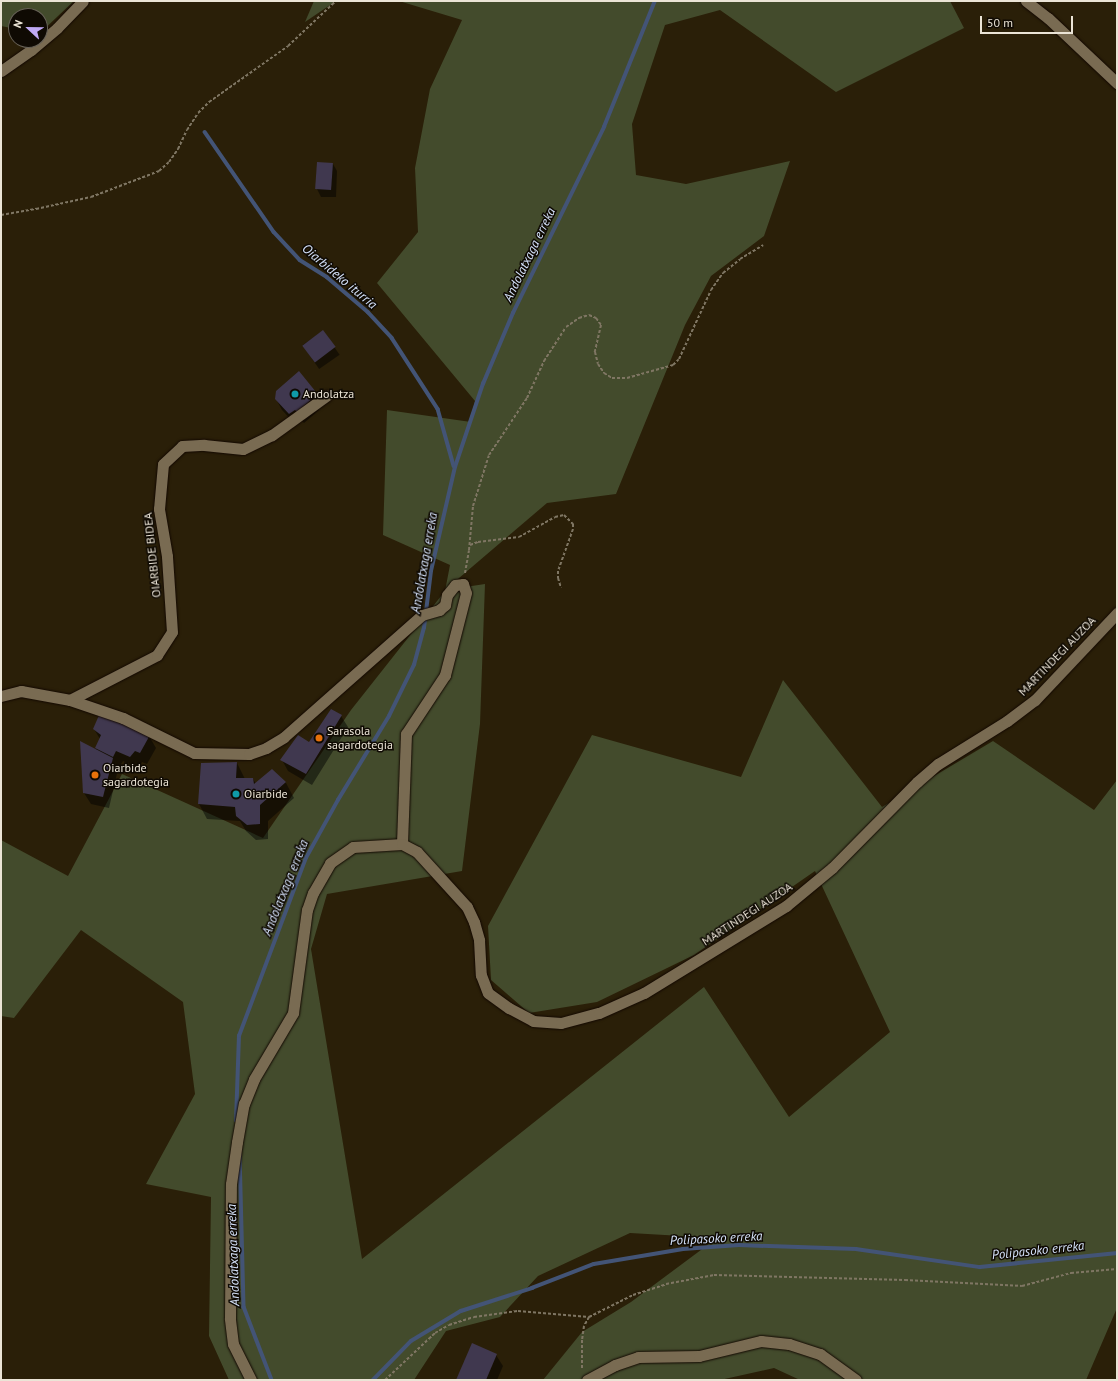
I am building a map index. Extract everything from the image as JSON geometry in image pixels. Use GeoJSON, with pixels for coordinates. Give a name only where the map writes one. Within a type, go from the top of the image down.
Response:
{"type":"FeatureCollection","features":[{"type":"Feature","properties":{"kind":"street"},"geometry":{"type":"LineString","coordinates":[[1,71],[32,50],[83,1]]}},
{"type":"Feature","properties":{"kind":"street"},"geometry":{"type":"LineString","coordinates":[[1026,1],[1048,18],[1117,83]]}},
{"type":"Feature","properties":{"kind":"street","name":"OIARBIDE BIDEA"},"geometry":{"type":"LineString","coordinates":[[70,700],[157,655],[172,632],[167,556],[159,509],[163,464],[182,446],[204,445],[243,449],[272,435],[326,396]]}},
{"type":"Feature","properties":{"kind":"street"},"geometry":{"type":"LineString","coordinates":[[1,696],[21,691],[70,700],[123,718],[194,753],[249,754],[266,748],[284,736],[422,614],[439,610],[445,606],[447,595],[455,585],[463,584],[466,593],[445,675],[406,734],[402,844],[352,847],[330,863],[313,893],[307,910],[293,1013],[254,1079],[244,1104],[231,1184],[230,1318],[233,1344],[252,1380]]}},
{"type":"Feature","properties":{"kind":"street","name":"MARTINDEGI AUZOA"},"geometry":{"type":"LineString","coordinates":[[402,844],[417,852],[467,907],[474,922],[479,940],[481,975],[488,993],[509,1008],[533,1021],[561,1023],[599,1013],[644,993],[786,906],[832,868],[911,788],[938,764],[1008,721],[1035,700],[1117,613]]}},
{"type":"Feature","properties":{"kind":"street"},"geometry":{"type":"LineString","coordinates":[[585,1377],[638,1357],[699,1356],[761,1341],[789,1344],[820,1354],[856,1380]]}},
{"type":"Feature","properties":{"kind":"path"},"geometry":{"type":"LineString","coordinates":[[1,215],[91,197],[158,171],[169,162],[198,113],[209,102],[288,46],[336,1]]}},
{"type":"Feature","properties":{"kind":"path"},"geometry":{"type":"LineString","coordinates":[[463,584],[470,545],[473,506],[489,455],[527,398],[544,361],[556,340],[566,327],[579,318],[589,315],[596,318],[601,325],[595,352],[598,364],[604,373],[612,378],[627,378],[673,365],[679,359],[711,290],[723,274],[740,259],[763,245]]}},
{"type":"Feature","properties":{"kind":"path"},"geometry":{"type":"LineString","coordinates":[[470,545],[478,542],[519,537],[555,517],[564,515],[573,524],[573,529],[558,571],[558,578],[561,588]]}},
{"type":"Feature","properties":{"kind":"path"},"geometry":{"type":"LineString","coordinates":[[385,1380],[435,1334],[449,1325],[474,1317],[518,1311],[589,1317],[633,1295],[666,1284],[714,1275],[905,1280],[1022,1286],[1071,1273],[1117,1269]]}},
{"type":"Feature","properties":{"kind":"path"},"geometry":{"type":"LineString","coordinates":[[585,1377],[582,1340],[584,1326],[589,1317]]}},
{"type":"Feature","properties":{"kind":"green space"},"geometry":{"type":"Polygon","coordinates":[[[1,1],[74,1],[48,25],[48,8],[8,8],[8,27],[1,26],[1,1]]]}},
{"type":"Feature","properties":{"kind":"green space"},"geometry":{"type":"Polygon","coordinates":[[[314,1],[336,1],[305,22],[314,1]]]}},
{"type":"Feature","properties":{"kind":"green space"},"geometry":{"type":"Polygon","coordinates":[[[399,1],[950,1],[964,28],[836,92],[720,10],[665,25],[632,124],[636,175],[686,184],[790,161],[764,236],[711,276],[685,325],[616,494],[547,503],[445,590],[450,565],[383,535],[387,410],[471,422],[475,401],[377,283],[418,232],[415,168],[430,89],[462,20],[399,1]]]}},
{"type":"Feature","properties":{"kind":"green space"},"geometry":{"type":"Polygon","coordinates":[[[485,584],[480,724],[462,871],[327,894],[311,949],[362,1259],[704,987],[789,1117],[890,1032],[815,871],[694,955],[597,1002],[529,1013],[491,980],[488,926],[592,735],[741,777],[783,680],[882,807],[993,741],[1094,810],[1117,780],[1117,1308],[1086,1380],[800,1380],[774,1368],[720,1380],[543,1380],[582,1332],[631,1302],[717,1238],[630,1233],[538,1276],[500,1317],[446,1331],[414,1380],[229,1380],[209,1336],[211,1197],[146,1184],[195,1094],[183,1002],[81,930],[14,1018],[1,1016],[1,840],[68,876],[122,774],[263,838],[351,710],[445,590],[485,584]]]}},
{"type":"Feature","properties":{"kind":"building"},"geometry":{"type":"Polygon","coordinates":[[[317,162],[333,163],[331,190],[315,189],[317,162]]]}},
{"type":"Feature","properties":{"kind":"building"},"geometry":{"type":"Polygon","coordinates":[[[323,330],[336,347],[315,362],[302,346],[323,330]]]}},
{"type":"Feature","properties":{"kind":"building","name":"Andolatza"},"geometry":{"type":"Polygon","coordinates":[[[299,371],[316,392],[311,396],[313,398],[297,412],[295,410],[289,414],[275,399],[276,391],[299,371]]]}},
{"type":"Feature","properties":{"kind":"building","name":"Sarasola sagardotegia"},"geometry":{"type":"Polygon","coordinates":[[[331,709],[342,715],[306,774],[280,760],[298,735],[309,742],[331,709]]]}},
{"type":"Feature","properties":{"kind":"building"},"geometry":{"type":"Polygon","coordinates":[[[100,713],[150,735],[140,753],[135,751],[130,757],[116,751],[113,757],[95,748],[101,735],[93,729],[100,713]]]}},
{"type":"Feature","properties":{"kind":"building","name":"Oiarbide sagardotegia"},"geometry":{"type":"Polygon","coordinates":[[[80,741],[113,758],[103,797],[83,793],[80,741]]]}},
{"type":"Feature","properties":{"kind":"building","name":"Oiarbide"},"geometry":{"type":"Polygon","coordinates":[[[237,762],[236,778],[253,778],[254,784],[272,769],[286,782],[260,805],[260,824],[247,825],[236,816],[235,807],[198,804],[201,763],[237,762]]]}},
{"type":"Feature","properties":{"kind":"building"},"geometry":{"type":"Polygon","coordinates":[[[472,1343],[497,1354],[486,1380],[456,1380],[472,1343]]]}},
{"type":"Feature","properties":{"kind":"waterway","name":"Andolatxaga erreka"},"geometry":{"type":"LineString","coordinates":[[236,1121],[239,1036],[306,858],[338,800],[389,716],[414,665],[424,628],[431,571],[455,467],[483,384],[513,313],[604,127],[655,1]]}},
{"type":"Feature","properties":{"kind":"waterway","name":"Oiarbideko iturria"},"geometry":{"type":"LineString","coordinates":[[205,132],[274,232],[300,260],[327,277],[368,312],[392,338],[438,409],[454,466]]}},
{"type":"Feature","properties":{"kind":"waterway","name":"Andolatxaga erreka"},"geometry":{"type":"LineString","coordinates":[[240,1153],[244,1307],[272,1380]]}},
{"type":"Feature","properties":{"kind":"waterway","name":"Polipasoko erreka"},"geometry":{"type":"LineString","coordinates":[[373,1380],[411,1341],[461,1311],[532,1288],[594,1264],[683,1249],[739,1245],[856,1249],[980,1267],[1117,1253]]}},
{"type":"Feature","properties":{"kind":"place","name":"Andolatza"},"geometry":{"type":"Point","coordinates":[295,394]}},
{"type":"Feature","properties":{"kind":"place","name":"Sarasola sagardotegia"},"geometry":{"type":"Point","coordinates":[319,738]}},
{"type":"Feature","properties":{"kind":"place","name":"Oiarbide sagardotegia"},"geometry":{"type":"Point","coordinates":[95,775]}},
{"type":"Feature","properties":{"kind":"place","name":"Oiarbide"},"geometry":{"type":"Point","coordinates":[236,794]}}]}
